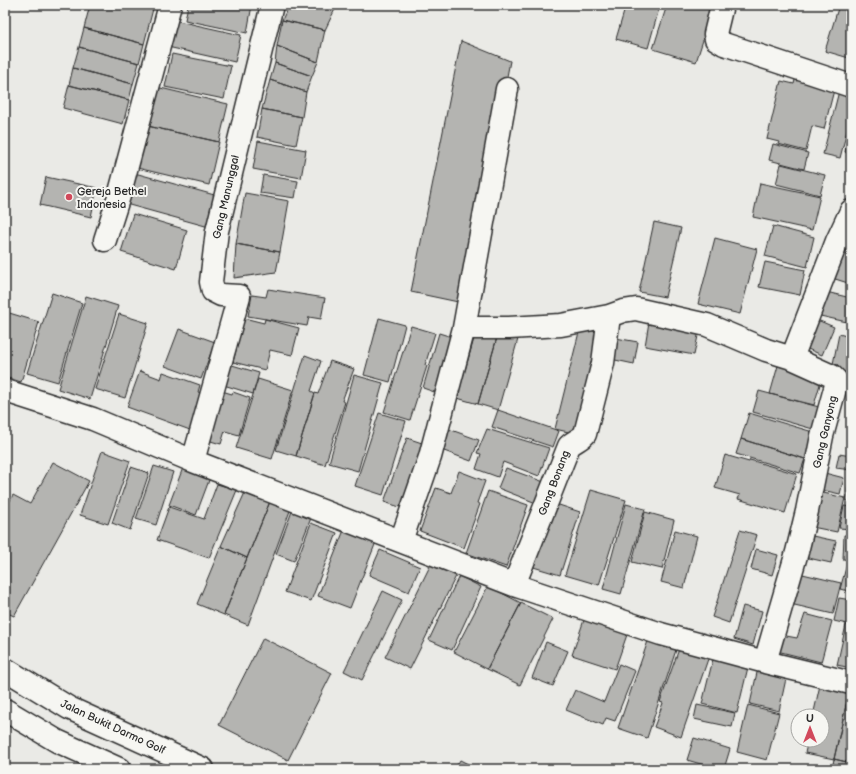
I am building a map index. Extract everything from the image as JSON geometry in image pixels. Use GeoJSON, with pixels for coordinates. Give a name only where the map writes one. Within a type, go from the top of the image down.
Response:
{"type":"FeatureCollection","features":[{"type":"Feature","properties":{"kind":"street"},"geometry":{"type":"LineString","coordinates":[[105,240],[119,196],[170,5]]}},
{"type":"Feature","properties":{"kind":"street","name":"Gang Manunggal"},"geometry":{"type":"LineString","coordinates":[[193,461],[239,296],[221,295],[213,291],[211,282],[217,231],[272,5]]}},
{"type":"Feature","properties":{"kind":"street"},"geometry":{"type":"LineString","coordinates":[[722,5],[715,34],[716,39],[724,44],[851,86]]}},
{"type":"Feature","properties":{"kind":"street"},"geometry":{"type":"LineString","coordinates":[[401,541],[430,457],[464,328],[507,89]]}},
{"type":"Feature","properties":{"kind":"street"},"geometry":{"type":"LineString","coordinates":[[792,358],[837,241],[851,211]]}},
{"type":"Feature","properties":{"kind":"street","name":"Gang Ganyong"},"geometry":{"type":"LineString","coordinates":[[464,328],[509,328],[561,324],[610,316],[623,311],[636,309],[708,325],[766,350],[792,358],[832,376],[836,380],[836,386],[822,436],[797,552],[765,662]]}},
{"type":"Feature","properties":{"kind":"street","name":"Gang Bonang"},"geometry":{"type":"LineString","coordinates":[[514,585],[568,446],[585,434],[603,364],[610,316]]}},
{"type":"Feature","properties":{"kind":"street"},"geometry":{"type":"LineString","coordinates":[[6,391],[93,419],[193,461],[514,585],[661,634],[765,662],[851,682]]}},
{"type":"Feature","properties":{"kind":"street","name":"Jalan Bukit Darmo Golf"},"geometry":{"type":"LineString","coordinates":[[5,668],[69,708],[203,769]]}},
{"type":"Feature","properties":{"kind":"street"},"geometry":{"type":"LineString","coordinates":[[5,710],[57,741],[119,769]]}},
{"type":"Feature","properties":{"kind":"building"},"geometry":{"type":"Polygon","coordinates":[[[90,5],[154,5],[144,44],[84,28],[90,5]]]}},
{"type":"Feature","properties":{"kind":"building"},"geometry":{"type":"Polygon","coordinates":[[[188,5],[252,5],[247,33],[185,20],[188,5]]]}},
{"type":"Feature","properties":{"kind":"building"},"geometry":{"type":"Polygon","coordinates":[[[289,5],[337,5],[325,30],[282,20],[289,5]]]}},
{"type":"Feature","properties":{"kind":"building"},"geometry":{"type":"Polygon","coordinates":[[[626,5],[660,5],[648,48],[616,39],[626,5]]]}},
{"type":"Feature","properties":{"kind":"building"},"geometry":{"type":"Polygon","coordinates":[[[667,5],[714,6],[696,62],[653,49],[667,5]]]}},
{"type":"Feature","properties":{"kind":"building"},"geometry":{"type":"Polygon","coordinates":[[[839,5],[851,5],[851,51],[849,58],[825,51],[839,5]]]}},
{"type":"Feature","properties":{"kind":"building"},"geometry":{"type":"Polygon","coordinates":[[[169,19],[241,35],[235,62],[163,46],[169,19]]]}},
{"type":"Feature","properties":{"kind":"building"},"geometry":{"type":"Polygon","coordinates":[[[282,20],[325,30],[318,62],[277,46],[282,20]]]}},
{"type":"Feature","properties":{"kind":"building"},"geometry":{"type":"Polygon","coordinates":[[[84,28],[144,44],[139,63],[79,47],[84,28]]]}},
{"type":"Feature","properties":{"kind":"building"},"geometry":{"type":"Polygon","coordinates":[[[461,41],[510,61],[463,303],[411,292],[461,41]]]}},
{"type":"Feature","properties":{"kind":"building"},"geometry":{"type":"Polygon","coordinates":[[[277,46],[318,62],[312,76],[275,63],[277,46]]]}},
{"type":"Feature","properties":{"kind":"building"},"geometry":{"type":"Polygon","coordinates":[[[79,47],[139,63],[133,84],[73,68],[79,47]]]}},
{"type":"Feature","properties":{"kind":"building"},"geometry":{"type":"Polygon","coordinates":[[[172,54],[231,66],[224,99],[165,87],[172,54]]]}},
{"type":"Feature","properties":{"kind":"building"},"geometry":{"type":"Polygon","coordinates":[[[275,63],[312,76],[306,92],[270,80],[275,63]]]}},
{"type":"Feature","properties":{"kind":"building"},"geometry":{"type":"Polygon","coordinates":[[[73,68],[133,84],[129,100],[69,85],[73,68]]]}},
{"type":"Feature","properties":{"kind":"building"},"geometry":{"type":"Polygon","coordinates":[[[797,72],[835,86],[824,129],[812,126],[806,151],[778,144],[779,142],[767,139],[781,81],[794,84],[797,72]]]}},
{"type":"Feature","properties":{"kind":"building"},"geometry":{"type":"Polygon","coordinates":[[[270,80],[306,92],[302,117],[262,109],[270,80]]]}},
{"type":"Feature","properties":{"kind":"building"},"geometry":{"type":"Polygon","coordinates":[[[69,85],[129,100],[123,124],[63,108],[69,85]]]}},
{"type":"Feature","properties":{"kind":"building"},"geometry":{"type":"Polygon","coordinates":[[[152,86],[228,104],[219,142],[143,125],[152,86]]]}},
{"type":"Feature","properties":{"kind":"building"},"geometry":{"type":"Polygon","coordinates":[[[840,87],[851,90],[851,115],[840,158],[823,154],[840,87]]]}},
{"type":"Feature","properties":{"kind":"building"},"geometry":{"type":"Polygon","coordinates":[[[262,109],[302,117],[296,145],[257,137],[262,109]]]}},
{"type":"Feature","properties":{"kind":"building"},"geometry":{"type":"Polygon","coordinates":[[[143,125],[219,142],[209,185],[133,167],[143,125]]]}},
{"type":"Feature","properties":{"kind":"building"},"geometry":{"type":"Polygon","coordinates":[[[851,129],[851,154],[845,152],[851,129]]]}},
{"type":"Feature","properties":{"kind":"building"},"geometry":{"type":"Polygon","coordinates":[[[258,141],[306,150],[301,178],[253,169],[258,141]]]}},
{"type":"Feature","properties":{"kind":"building"},"geometry":{"type":"Polygon","coordinates":[[[773,144],[808,153],[804,169],[769,160],[773,144]]]}},
{"type":"Feature","properties":{"kind":"building"},"geometry":{"type":"Polygon","coordinates":[[[781,164],[825,175],[820,195],[776,184],[781,164]]]}},
{"type":"Feature","properties":{"kind":"building"},"geometry":{"type":"Polygon","coordinates":[[[131,172],[218,196],[209,227],[122,203],[131,172]]]}},
{"type":"Feature","properties":{"kind":"building"},"geometry":{"type":"Polygon","coordinates":[[[263,175],[298,181],[295,198],[260,193],[263,175]]]}},
{"type":"Feature","properties":{"kind":"building","name":"Gereja Bethel Indonesia"},"geometry":{"type":"Polygon","coordinates":[[[46,177],[97,188],[91,217],[40,205],[46,177]]]}},
{"type":"Feature","properties":{"kind":"building"},"geometry":{"type":"Polygon","coordinates":[[[760,183],[820,196],[812,230],[753,217],[760,183]]]}},
{"type":"Feature","properties":{"kind":"building"},"geometry":{"type":"Polygon","coordinates":[[[245,193],[289,201],[280,252],[236,244],[245,193]]]}},
{"type":"Feature","properties":{"kind":"building"},"geometry":{"type":"Polygon","coordinates":[[[133,214],[187,230],[176,269],[121,252],[133,214]]]}},
{"type":"Feature","properties":{"kind":"building"},"geometry":{"type":"Polygon","coordinates":[[[654,222],[681,228],[665,297],[639,292],[654,222]]]}},
{"type":"Feature","properties":{"kind":"building"},"geometry":{"type":"Polygon","coordinates":[[[773,226],[814,237],[807,267],[765,256],[773,226]]]}},
{"type":"Feature","properties":{"kind":"building"},"geometry":{"type":"Polygon","coordinates":[[[715,238],[757,249],[740,314],[698,304],[715,238]]]}},
{"type":"Feature","properties":{"kind":"building"},"geometry":{"type":"Polygon","coordinates":[[[236,244],[280,252],[276,272],[234,278],[236,244]]]}},
{"type":"Feature","properties":{"kind":"building"},"geometry":{"type":"Polygon","coordinates":[[[838,251],[851,256],[851,284],[829,277],[838,251]]]}},
{"type":"Feature","properties":{"kind":"building"},"geometry":{"type":"Polygon","coordinates":[[[765,262],[805,270],[800,295],[759,287],[765,262]]]}},
{"type":"Feature","properties":{"kind":"building"},"geometry":{"type":"Polygon","coordinates":[[[268,289],[325,298],[321,319],[309,317],[307,326],[248,316],[252,295],[266,297],[268,289]]]}},
{"type":"Feature","properties":{"kind":"building"},"geometry":{"type":"Polygon","coordinates":[[[822,291],[851,298],[851,323],[816,315],[822,291]]]}},
{"type":"Feature","properties":{"kind":"building"},"geometry":{"type":"Polygon","coordinates":[[[52,293],[82,303],[58,382],[27,373],[52,293]]]}},
{"type":"Feature","properties":{"kind":"building"},"geometry":{"type":"Polygon","coordinates":[[[86,296],[118,306],[90,399],[58,389],[86,296]]]}},
{"type":"Feature","properties":{"kind":"building"},"geometry":{"type":"Polygon","coordinates":[[[6,312],[39,322],[21,382],[5,377],[6,312]]]}},
{"type":"Feature","properties":{"kind":"building"},"geometry":{"type":"Polygon","coordinates":[[[119,314],[148,323],[125,398],[95,389],[119,314]]]}},
{"type":"Feature","properties":{"kind":"building"},"geometry":{"type":"Polygon","coordinates":[[[244,318],[264,323],[265,319],[299,328],[292,355],[270,350],[265,370],[233,362],[244,318]]]}},
{"type":"Feature","properties":{"kind":"building"},"geometry":{"type":"Polygon","coordinates":[[[379,318],[405,325],[390,382],[364,375],[379,318]]]}},
{"type":"Feature","properties":{"kind":"building"},"geometry":{"type":"Polygon","coordinates":[[[815,319],[834,327],[822,355],[803,347],[815,319]]]}},
{"type":"Feature","properties":{"kind":"building"},"geometry":{"type":"Polygon","coordinates":[[[649,322],[699,331],[694,355],[645,346],[649,322]]]}},
{"type":"Feature","properties":{"kind":"building"},"geometry":{"type":"Polygon","coordinates":[[[411,326],[435,333],[425,365],[427,366],[410,420],[384,412],[411,326]]]}},
{"type":"Feature","properties":{"kind":"building"},"geometry":{"type":"Polygon","coordinates":[[[477,328],[498,334],[478,404],[457,398],[477,328]]]}},
{"type":"Feature","properties":{"kind":"building"},"geometry":{"type":"Polygon","coordinates":[[[580,328],[602,333],[577,434],[555,429],[580,328]]]}},
{"type":"Feature","properties":{"kind":"building"},"geometry":{"type":"Polygon","coordinates":[[[179,329],[215,342],[201,379],[165,366],[179,329]]]}},
{"type":"Feature","properties":{"kind":"building"},"geometry":{"type":"Polygon","coordinates":[[[439,333],[455,338],[440,394],[423,388],[439,333]]]}},
{"type":"Feature","properties":{"kind":"building"},"geometry":{"type":"Polygon","coordinates":[[[498,334],[518,339],[498,410],[478,404],[498,334]]]}},
{"type":"Feature","properties":{"kind":"building"},"geometry":{"type":"Polygon","coordinates":[[[839,334],[850,337],[848,344],[851,345],[851,382],[833,376],[838,365],[833,364],[839,334]]]}},
{"type":"Feature","properties":{"kind":"building"},"geometry":{"type":"Polygon","coordinates":[[[610,337],[638,342],[634,364],[606,358],[610,337]]]}},
{"type":"Feature","properties":{"kind":"building"},"geometry":{"type":"Polygon","coordinates":[[[305,355],[321,361],[311,391],[315,393],[296,456],[276,450],[305,355]]]}},
{"type":"Feature","properties":{"kind":"building"},"geometry":{"type":"Polygon","coordinates":[[[330,361],[354,369],[342,401],[345,402],[325,465],[296,456],[315,393],[318,394],[330,361]]]}},
{"type":"Feature","properties":{"kind":"building"},"geometry":{"type":"Polygon","coordinates":[[[222,362],[259,373],[253,394],[217,383],[222,362]]]}},
{"type":"Feature","properties":{"kind":"building"},"geometry":{"type":"Polygon","coordinates":[[[779,362],[823,374],[814,405],[770,394],[779,362]]]}},
{"type":"Feature","properties":{"kind":"building"},"geometry":{"type":"Polygon","coordinates":[[[140,371],[161,379],[163,372],[200,385],[198,392],[203,394],[190,430],[127,407],[140,371]]]}},
{"type":"Feature","properties":{"kind":"building"},"geometry":{"type":"Polygon","coordinates":[[[354,375],[383,383],[358,471],[329,463],[354,375]]]}},
{"type":"Feature","properties":{"kind":"building"},"geometry":{"type":"Polygon","coordinates":[[[258,379],[293,390],[272,459],[236,448],[258,379]]]}},
{"type":"Feature","properties":{"kind":"building"},"geometry":{"type":"Polygon","coordinates":[[[215,389],[232,394],[233,392],[250,398],[239,435],[225,431],[221,444],[200,438],[215,389]]]}},
{"type":"Feature","properties":{"kind":"building"},"geometry":{"type":"Polygon","coordinates":[[[759,391],[819,407],[813,429],[753,412],[759,391]]]}},
{"type":"Feature","properties":{"kind":"building"},"geometry":{"type":"Polygon","coordinates":[[[498,410],[559,431],[553,447],[492,427],[498,410]]]}},
{"type":"Feature","properties":{"kind":"building"},"geometry":{"type":"Polygon","coordinates":[[[379,413],[406,421],[383,495],[355,486],[379,413]]]}},
{"type":"Feature","properties":{"kind":"building"},"geometry":{"type":"Polygon","coordinates":[[[749,413],[813,432],[805,459],[741,439],[749,413]]]}},
{"type":"Feature","properties":{"kind":"building"},"geometry":{"type":"Polygon","coordinates":[[[443,427],[479,440],[471,461],[436,448],[443,427]]]}},
{"type":"Feature","properties":{"kind":"building"},"geometry":{"type":"Polygon","coordinates":[[[487,429],[549,448],[539,476],[503,462],[498,477],[476,469],[481,454],[477,453],[487,429]]]}},
{"type":"Feature","properties":{"kind":"building"},"geometry":{"type":"Polygon","coordinates":[[[407,438],[428,445],[406,509],[384,502],[407,438]]]}},
{"type":"Feature","properties":{"kind":"building"},"geometry":{"type":"Polygon","coordinates":[[[741,439],[805,459],[800,473],[736,454],[741,439]]]}},
{"type":"Feature","properties":{"kind":"building"},"geometry":{"type":"Polygon","coordinates":[[[851,440],[851,453],[848,452],[851,440]]]}},
{"type":"Feature","properties":{"kind":"building"},"geometry":{"type":"Polygon","coordinates":[[[102,451],[130,461],[108,524],[80,515],[102,451]]]}},
{"type":"Feature","properties":{"kind":"building"},"geometry":{"type":"Polygon","coordinates":[[[839,454],[851,456],[851,470],[836,468],[839,454]]]}},
{"type":"Feature","properties":{"kind":"building"},"geometry":{"type":"Polygon","coordinates":[[[725,455],[749,462],[750,460],[797,474],[785,513],[738,499],[740,495],[715,488],[725,455]]]}},
{"type":"Feature","properties":{"kind":"building"},"geometry":{"type":"Polygon","coordinates":[[[53,462],[89,481],[14,616],[5,612],[5,510],[13,495],[30,504],[53,462]]]}},
{"type":"Feature","properties":{"kind":"building"},"geometry":{"type":"Polygon","coordinates":[[[184,465],[211,475],[196,515],[169,505],[184,465]]]}},
{"type":"Feature","properties":{"kind":"building"},"geometry":{"type":"Polygon","coordinates":[[[154,466],[173,472],[156,525],[136,519],[154,466]]]}},
{"type":"Feature","properties":{"kind":"building"},"geometry":{"type":"Polygon","coordinates":[[[131,467],[149,473],[130,530],[112,523],[131,467]]]}},
{"type":"Feature","properties":{"kind":"building"},"geometry":{"type":"Polygon","coordinates":[[[506,468],[544,482],[536,503],[498,488],[506,468]]]}},
{"type":"Feature","properties":{"kind":"building"},"geometry":{"type":"Polygon","coordinates":[[[459,471],[485,481],[477,503],[480,504],[464,548],[420,531],[436,488],[451,493],[459,471]]]}},
{"type":"Feature","properties":{"kind":"building"},"geometry":{"type":"Polygon","coordinates":[[[817,471],[844,478],[840,494],[813,488],[817,471]]]}},
{"type":"Feature","properties":{"kind":"building"},"geometry":{"type":"Polygon","coordinates":[[[850,474],[851,501],[846,501],[850,474]]]}},
{"type":"Feature","properties":{"kind":"building"},"geometry":{"type":"Polygon","coordinates":[[[217,484],[237,490],[209,558],[157,540],[169,507],[204,519],[217,484]]]}},
{"type":"Feature","properties":{"kind":"building"},"geometry":{"type":"Polygon","coordinates":[[[247,488],[271,499],[247,558],[221,546],[247,488]]]}},
{"type":"Feature","properties":{"kind":"building"},"geometry":{"type":"Polygon","coordinates":[[[591,490],[626,500],[599,585],[565,575],[591,490]]]}},
{"type":"Feature","properties":{"kind":"building"},"geometry":{"type":"Polygon","coordinates":[[[488,491],[528,505],[506,567],[466,553],[488,491]]]}},
{"type":"Feature","properties":{"kind":"building"},"geometry":{"type":"Polygon","coordinates":[[[815,491],[845,498],[837,532],[807,526],[815,491]]]}},
{"type":"Feature","properties":{"kind":"building"},"geometry":{"type":"Polygon","coordinates":[[[271,499],[291,508],[248,625],[224,615],[271,499]]]}},
{"type":"Feature","properties":{"kind":"building"},"geometry":{"type":"Polygon","coordinates":[[[550,502],[580,512],[560,575],[530,566],[550,502]]]}},
{"type":"Feature","properties":{"kind":"building"},"geometry":{"type":"Polygon","coordinates":[[[626,504],[645,509],[621,594],[603,589],[626,504]]]}},
{"type":"Feature","properties":{"kind":"building"},"geometry":{"type":"Polygon","coordinates":[[[294,506],[313,513],[294,561],[276,554],[294,506]]]}},
{"type":"Feature","properties":{"kind":"building"},"geometry":{"type":"Polygon","coordinates":[[[844,506],[851,507],[851,529],[839,528],[844,506]]]}},
{"type":"Feature","properties":{"kind":"building"},"geometry":{"type":"Polygon","coordinates":[[[645,512],[674,520],[662,569],[632,562],[645,512]]]}},
{"type":"Feature","properties":{"kind":"building"},"geometry":{"type":"Polygon","coordinates":[[[311,523],[337,533],[311,601],[285,592],[311,523]]]}},
{"type":"Feature","properties":{"kind":"building"},"geometry":{"type":"Polygon","coordinates":[[[344,530],[376,542],[350,608],[318,596],[344,530]]]}},
{"type":"Feature","properties":{"kind":"building"},"geometry":{"type":"Polygon","coordinates":[[[675,530],[697,536],[684,588],[661,582],[675,530]]]}},
{"type":"Feature","properties":{"kind":"building"},"geometry":{"type":"Polygon","coordinates":[[[740,530],[757,535],[729,623],[712,617],[740,530]]]}},
{"type":"Feature","properties":{"kind":"building"},"geometry":{"type":"Polygon","coordinates":[[[803,534],[836,541],[831,563],[799,556],[803,534]]]}},
{"type":"Feature","properties":{"kind":"building"},"geometry":{"type":"Polygon","coordinates":[[[844,535],[851,535],[851,560],[843,559],[844,535]]]}},
{"type":"Feature","properties":{"kind":"building"},"geometry":{"type":"Polygon","coordinates":[[[221,546],[247,558],[224,615],[197,604],[221,546]]]}},
{"type":"Feature","properties":{"kind":"building"},"geometry":{"type":"Polygon","coordinates":[[[756,549],[778,555],[772,575],[751,569],[756,549]]]}},
{"type":"Feature","properties":{"kind":"building"},"geometry":{"type":"Polygon","coordinates":[[[380,550],[420,567],[409,592],[369,575],[380,550]]]}},
{"type":"Feature","properties":{"kind":"building"},"geometry":{"type":"Polygon","coordinates":[[[431,564],[456,576],[410,669],[385,657],[431,564]]]}},
{"type":"Feature","properties":{"kind":"building"},"geometry":{"type":"Polygon","coordinates":[[[847,564],[851,565],[851,592],[840,589],[847,564]]]}},
{"type":"Feature","properties":{"kind":"building"},"geometry":{"type":"Polygon","coordinates":[[[794,572],[841,583],[833,614],[786,603],[794,572]]]}},
{"type":"Feature","properties":{"kind":"building"},"geometry":{"type":"Polygon","coordinates":[[[459,576],[481,587],[452,650],[429,640],[459,576]]]}},
{"type":"Feature","properties":{"kind":"building"},"geometry":{"type":"Polygon","coordinates":[[[488,586],[521,603],[487,669],[454,652],[488,586]]]}},
{"type":"Feature","properties":{"kind":"building"},"geometry":{"type":"Polygon","coordinates":[[[383,591],[402,600],[362,680],[344,671],[383,591]]]}},
{"type":"Feature","properties":{"kind":"building"},"geometry":{"type":"Polygon","coordinates":[[[839,598],[851,600],[851,625],[834,621],[839,598]]]}},
{"type":"Feature","properties":{"kind":"building"},"geometry":{"type":"Polygon","coordinates":[[[521,603],[553,619],[520,685],[487,669],[521,603]]]}},
{"type":"Feature","properties":{"kind":"building"},"geometry":{"type":"Polygon","coordinates":[[[743,606],[762,611],[753,645],[734,639],[743,606]]]}},
{"type":"Feature","properties":{"kind":"building"},"geometry":{"type":"Polygon","coordinates":[[[586,614],[629,629],[615,669],[572,655],[586,614]]]}},
{"type":"Feature","properties":{"kind":"building"},"geometry":{"type":"Polygon","coordinates":[[[805,614],[832,621],[821,662],[777,651],[781,635],[797,638],[805,614]]]}},
{"type":"Feature","properties":{"kind":"building"},"geometry":{"type":"Polygon","coordinates":[[[846,625],[851,626],[851,668],[837,665],[846,625]]]}},
{"type":"Feature","properties":{"kind":"building"},"geometry":{"type":"Polygon","coordinates":[[[263,638],[332,673],[288,760],[219,725],[263,638]]]}},
{"type":"Feature","properties":{"kind":"building"},"geometry":{"type":"Polygon","coordinates":[[[648,641],[676,650],[647,738],[618,728],[648,641]]]}},
{"type":"Feature","properties":{"kind":"building"},"geometry":{"type":"Polygon","coordinates":[[[546,642],[568,651],[553,686],[532,678],[546,642]]]}},
{"type":"Feature","properties":{"kind":"building"},"geometry":{"type":"Polygon","coordinates":[[[679,649],[708,659],[681,737],[654,727],[663,703],[660,702],[679,649]]]}},
{"type":"Feature","properties":{"kind":"building"},"geometry":{"type":"Polygon","coordinates":[[[714,655],[749,663],[737,713],[702,704],[714,655]]]}},
{"type":"Feature","properties":{"kind":"building"},"geometry":{"type":"Polygon","coordinates":[[[619,664],[635,671],[615,721],[606,718],[603,725],[566,710],[575,690],[604,702],[619,664]]]}},
{"type":"Feature","properties":{"kind":"building"},"geometry":{"type":"Polygon","coordinates":[[[758,668],[787,674],[779,711],[750,704],[758,668]]]}},
{"type":"Feature","properties":{"kind":"building"},"geometry":{"type":"Polygon","coordinates":[[[820,685],[849,692],[834,759],[805,753],[806,748],[830,748],[830,708],[815,708],[820,685]]]}},
{"type":"Feature","properties":{"kind":"building"},"geometry":{"type":"Polygon","coordinates":[[[849,692],[851,692],[851,763],[834,759],[849,692]]]}},
{"type":"Feature","properties":{"kind":"building"},"geometry":{"type":"Polygon","coordinates":[[[697,705],[735,713],[732,727],[694,719],[697,705]]]}},
{"type":"Feature","properties":{"kind":"building"},"geometry":{"type":"Polygon","coordinates":[[[748,705],[779,713],[767,760],[737,752],[748,705]]]}},
{"type":"Feature","properties":{"kind":"building"},"geometry":{"type":"Polygon","coordinates":[[[694,738],[730,749],[724,769],[718,769],[687,760],[694,738]]]}},
{"type":"Feature","properties":{"kind":"building"},"geometry":{"type":"Polygon","coordinates":[[[834,759],[851,763],[851,769],[832,769],[834,759]]]}},
{"type":"Feature","properties":{"kind":"building"},"geometry":{"type":"Polygon","coordinates":[[[460,760],[478,769],[455,769],[460,760]]]}},
{"type":"Feature","properties":{"kind":"place","name":"Gereja Bethel Indonesia"},"geometry":{"type":"Point","coordinates":[69,197]}}]}
